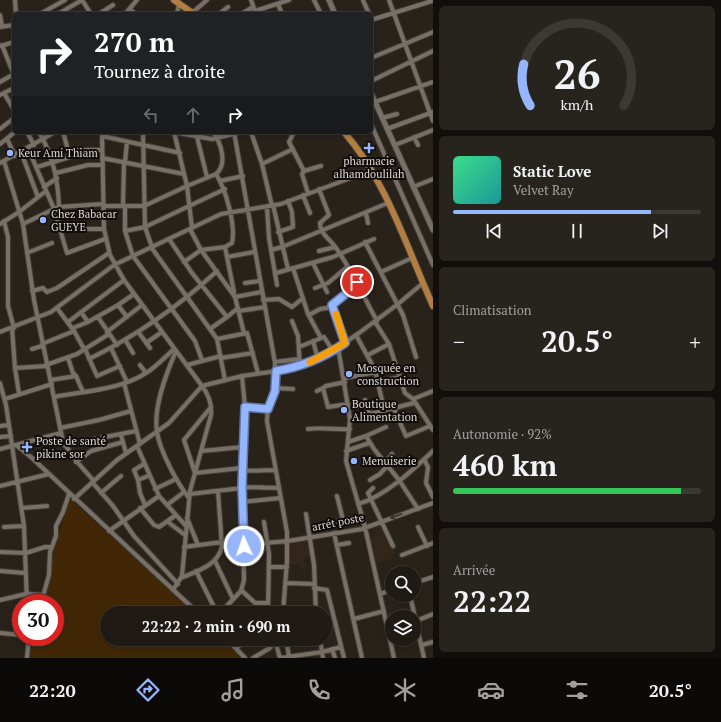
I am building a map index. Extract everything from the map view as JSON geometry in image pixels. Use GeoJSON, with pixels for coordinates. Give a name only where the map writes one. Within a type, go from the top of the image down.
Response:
{"type":"FeatureCollection","features":[{"type":"Feature","properties":{"kind":"highway"},"geometry":{"type":"LineString","coordinates":[[177,2],[192,12]]}},
{"type":"Feature","properties":{"kind":"highway"},"geometry":{"type":"LineString","coordinates":[[345,134],[372,170],[433,306]]}},
{"type":"Feature","properties":{"kind":"street"},"geometry":{"type":"LineString","coordinates":[[15,0],[16,12]]}},
{"type":"Feature","properties":{"kind":"street"},"geometry":{"type":"LineString","coordinates":[[44,12],[65,0]]}},
{"type":"Feature","properties":{"kind":"street"},"geometry":{"type":"LineString","coordinates":[[127,12],[137,0]]}},
{"type":"Feature","properties":{"kind":"street"},"geometry":{"type":"LineString","coordinates":[[194,12],[208,0]]}},
{"type":"Feature","properties":{"kind":"street"},"geometry":{"type":"LineString","coordinates":[[251,0],[255,10],[288,0]]}},
{"type":"Feature","properties":{"kind":"street"},"geometry":{"type":"LineString","coordinates":[[314,0],[320,12]]}},
{"type":"Feature","properties":{"kind":"street"},"geometry":{"type":"LineString","coordinates":[[328,0],[332,12]]}},
{"type":"Feature","properties":{"kind":"street"},"geometry":{"type":"LineString","coordinates":[[363,0],[368,12]]}},
{"type":"Feature","properties":{"kind":"street"},"geometry":{"type":"LineString","coordinates":[[389,0],[433,121]]}},
{"type":"Feature","properties":{"kind":"street"},"geometry":{"type":"LineString","coordinates":[[61,12],[80,1],[89,12]]}},
{"type":"Feature","properties":{"kind":"street"},"geometry":{"type":"LineString","coordinates":[[373,19],[432,1]]}},
{"type":"Feature","properties":{"kind":"street"},"geometry":{"type":"LineString","coordinates":[[177,2],[178,12]]}},
{"type":"Feature","properties":{"kind":"street"},"geometry":{"type":"LineString","coordinates":[[278,4],[281,12]]}},
{"type":"Feature","properties":{"kind":"street"},"geometry":{"type":"LineString","coordinates":[[102,12],[114,5]]}},
{"type":"Feature","properties":{"kind":"street"},"geometry":{"type":"LineString","coordinates":[[222,12],[228,7]]}},
{"type":"Feature","properties":{"kind":"street"},"geometry":{"type":"LineString","coordinates":[[130,9],[133,12]]}},
{"type":"Feature","properties":{"kind":"street"},"geometry":{"type":"LineString","coordinates":[[0,15],[1,26],[12,25]]}},
{"type":"Feature","properties":{"kind":"street"},"geometry":{"type":"LineString","coordinates":[[373,57],[433,32]]}},
{"type":"Feature","properties":{"kind":"street"},"geometry":{"type":"LineString","coordinates":[[12,43],[1,46],[2,54],[12,67]]}},
{"type":"Feature","properties":{"kind":"street"},"geometry":{"type":"LineString","coordinates":[[373,80],[433,51]]}},
{"type":"Feature","properties":{"kind":"street"},"geometry":{"type":"LineString","coordinates":[[0,82],[12,76]]}},
{"type":"Feature","properties":{"kind":"street"},"geometry":{"type":"LineString","coordinates":[[375,102],[433,82]]}},
{"type":"Feature","properties":{"kind":"street"},"geometry":{"type":"LineString","coordinates":[[12,89],[2,94],[12,107]]}},
{"type":"Feature","properties":{"kind":"street"},"geometry":{"type":"LineString","coordinates":[[373,98],[432,227]]}},
{"type":"Feature","properties":{"kind":"street"},"geometry":{"type":"LineString","coordinates":[[387,129],[431,113]]}},
{"type":"Feature","properties":{"kind":"street"},"geometry":{"type":"LineString","coordinates":[[382,118],[396,114]]}},
{"type":"Feature","properties":{"kind":"street"},"geometry":{"type":"LineString","coordinates":[[0,129],[12,120]]}},
{"type":"Feature","properties":{"kind":"street"},"geometry":{"type":"LineString","coordinates":[[373,128],[433,266]]}},
{"type":"Feature","properties":{"kind":"street"},"geometry":{"type":"LineString","coordinates":[[395,145],[433,130]]}},
{"type":"Feature","properties":{"kind":"street"},"geometry":{"type":"LineString","coordinates":[[0,144],[13,134]]}},
{"type":"Feature","properties":{"kind":"street"},"geometry":{"type":"LineString","coordinates":[[28,134],[34,145]]}},
{"type":"Feature","properties":{"kind":"street"},"geometry":{"type":"LineString","coordinates":[[40,134],[56,172],[60,207]]}},
{"type":"Feature","properties":{"kind":"street"},"geometry":{"type":"LineString","coordinates":[[52,134],[2,162],[23,224],[32,291],[64,446],[113,506],[123,521],[178,584]]}},
{"type":"Feature","properties":{"kind":"street"},"geometry":{"type":"LineString","coordinates":[[37,167],[70,157],[64,134]]}},
{"type":"Feature","properties":{"kind":"street"},"geometry":{"type":"LineString","coordinates":[[173,590],[181,578],[189,496],[212,407],[208,395],[202,386],[124,280],[114,265],[109,253],[104,229],[102,134],[143,146],[180,153]]}},
{"type":"Feature","properties":{"kind":"street"},"geometry":{"type":"LineString","coordinates":[[143,134],[145,227],[151,247],[217,339],[225,380]]}},
{"type":"Feature","properties":{"kind":"street"},"geometry":{"type":"LineString","coordinates":[[175,134],[180,153],[190,207],[191,228],[201,250],[235,295]]}},
{"type":"Feature","properties":{"kind":"street"},"geometry":{"type":"LineString","coordinates":[[183,134],[196,137],[218,138],[232,134]]}},
{"type":"Feature","properties":{"kind":"street"},"geometry":{"type":"LineString","coordinates":[[23,224],[60,207],[103,205],[144,206],[186,186],[216,174],[220,171],[224,162],[218,138],[215,134]]}},
{"type":"Feature","properties":{"kind":"street"},"geometry":{"type":"LineString","coordinates":[[235,134],[249,209],[254,252],[276,371],[275,388],[268,409],[267,425],[288,541],[284,606]]}},
{"type":"Feature","properties":{"kind":"street"},"geometry":{"type":"LineString","coordinates":[[252,134],[262,164],[271,206],[288,269]]}},
{"type":"Feature","properties":{"kind":"street"},"geometry":{"type":"LineString","coordinates":[[293,134],[289,140],[304,171],[302,172],[310,212]]}},
{"type":"Feature","properties":{"kind":"street"},"geometry":{"type":"LineString","coordinates":[[196,137],[207,177]]}},
{"type":"Feature","properties":{"kind":"street"},"geometry":{"type":"LineString","coordinates":[[414,137],[418,145]]}},
{"type":"Feature","properties":{"kind":"street"},"geometry":{"type":"LineString","coordinates":[[7,139],[15,156]]}},
{"type":"Feature","properties":{"kind":"street"},"geometry":{"type":"LineString","coordinates":[[127,142],[124,206],[126,231],[133,256],[195,341],[202,360]]}},
{"type":"Feature","properties":{"kind":"street"},"geometry":{"type":"LineString","coordinates":[[28,148],[54,209],[67,253],[105,239]]}},
{"type":"Feature","properties":{"kind":"street"},"geometry":{"type":"LineString","coordinates":[[262,164],[293,149]]}},
{"type":"Feature","properties":{"kind":"street"},"geometry":{"type":"LineString","coordinates":[[68,150],[102,150]]}},
{"type":"Feature","properties":{"kind":"street"},"geometry":{"type":"LineString","coordinates":[[21,152],[38,197]]}},
{"type":"Feature","properties":{"kind":"street"},"geometry":{"type":"LineString","coordinates":[[102,158],[184,174]]}},
{"type":"Feature","properties":{"kind":"street"},"geometry":{"type":"LineString","coordinates":[[56,172],[88,165],[102,164]]}},
{"type":"Feature","properties":{"kind":"street"},"geometry":{"type":"LineString","coordinates":[[304,171],[321,166]]}},
{"type":"Feature","properties":{"kind":"street"},"geometry":{"type":"LineString","coordinates":[[0,332],[38,319],[57,308],[114,265],[191,228],[230,212],[271,206],[288,201],[372,170]]}},
{"type":"Feature","properties":{"kind":"street"},"geometry":{"type":"LineString","coordinates":[[184,262],[201,250],[225,247],[232,241],[230,212],[225,189],[216,174]]}},
{"type":"Feature","properties":{"kind":"street"},"geometry":{"type":"LineString","coordinates":[[220,181],[243,176]]}},
{"type":"Feature","properties":{"kind":"street"},"geometry":{"type":"LineString","coordinates":[[19,394],[15,368],[13,328],[8,306],[8,237],[2,222],[19,212],[38,197],[57,178]]}},
{"type":"Feature","properties":{"kind":"street"},"geometry":{"type":"LineString","coordinates":[[413,187],[433,179]]}},
{"type":"Feature","properties":{"kind":"street"},"geometry":{"type":"LineString","coordinates":[[126,231],[145,227],[190,207],[225,189]]}},
{"type":"Feature","properties":{"kind":"street"},"geometry":{"type":"LineString","coordinates":[[319,189],[329,215],[319,223],[321,231],[340,254],[358,284],[389,344],[406,393],[431,427]]}},
{"type":"Feature","properties":{"kind":"street"},"geometry":{"type":"LineString","coordinates":[[278,232],[293,227],[288,201]]}},
{"type":"Feature","properties":{"kind":"street"},"geometry":{"type":"LineString","coordinates":[[271,250],[282,247],[388,203]]}},
{"type":"Feature","properties":{"kind":"street"},"geometry":{"type":"LineString","coordinates":[[271,206],[271,250],[277,285]]}},
{"type":"Feature","properties":{"kind":"street"},"geometry":{"type":"LineString","coordinates":[[366,213],[368,223]]}},
{"type":"Feature","properties":{"kind":"street"},"geometry":{"type":"LineString","coordinates":[[60,228],[104,229]]}},
{"type":"Feature","properties":{"kind":"street"},"geometry":{"type":"LineString","coordinates":[[169,239],[184,262],[227,317]]}},
{"type":"Feature","properties":{"kind":"street"},"geometry":{"type":"LineString","coordinates":[[276,273],[340,254],[374,239]]}},
{"type":"Feature","properties":{"kind":"street"},"geometry":{"type":"LineString","coordinates":[[366,242],[398,304],[407,326],[416,357]]}},
{"type":"Feature","properties":{"kind":"street"},"geometry":{"type":"LineString","coordinates":[[27,253],[52,243]]}},
{"type":"Feature","properties":{"kind":"street"},"geometry":{"type":"LineString","coordinates":[[225,247],[244,333],[247,334],[258,373]]}},
{"type":"Feature","properties":{"kind":"street"},"geometry":{"type":"LineString","coordinates":[[319,251],[335,247]]}},
{"type":"Feature","properties":{"kind":"street"},"geometry":{"type":"LineString","coordinates":[[227,257],[254,252]]}},
{"type":"Feature","properties":{"kind":"street"},"geometry":{"type":"LineString","coordinates":[[32,291],[44,288],[47,292],[57,288],[109,253]]}},
{"type":"Feature","properties":{"kind":"street"},"geometry":{"type":"LineString","coordinates":[[381,272],[412,258]]}},
{"type":"Feature","properties":{"kind":"street"},"geometry":{"type":"LineString","coordinates":[[313,263],[327,292]]}},
{"type":"Feature","properties":{"kind":"street"},"geometry":{"type":"LineString","coordinates":[[315,288],[335,278],[347,267]]}},
{"type":"Feature","properties":{"kind":"street"},"geometry":{"type":"LineString","coordinates":[[293,268],[309,316],[321,338]]}},
{"type":"Feature","properties":{"kind":"street"},"geometry":{"type":"LineString","coordinates":[[89,359],[126,341],[155,322],[202,285],[217,271]]}},
{"type":"Feature","properties":{"kind":"street"},"geometry":{"type":"LineString","coordinates":[[68,322],[124,280]]}},
{"type":"Feature","properties":{"kind":"street"},"geometry":{"type":"LineString","coordinates":[[245,283],[259,281]]}},
{"type":"Feature","properties":{"kind":"street"},"geometry":{"type":"LineString","coordinates":[[74,499],[126,453],[173,419],[202,386],[242,376],[300,367],[318,359],[338,348],[376,321],[423,283]]}},
{"type":"Feature","properties":{"kind":"street"},"geometry":{"type":"LineString","coordinates":[[309,316],[332,305],[358,284]]}},
{"type":"Feature","properties":{"kind":"street"},"geometry":{"type":"LineString","coordinates":[[235,295],[262,292]]}},
{"type":"Feature","properties":{"kind":"street"},"geometry":{"type":"LineString","coordinates":[[32,349],[74,330],[118,305],[134,294]]}},
{"type":"Feature","properties":{"kind":"street"},"geometry":{"type":"LineString","coordinates":[[264,300],[279,299],[293,308],[303,298]]}},
{"type":"Feature","properties":{"kind":"street"},"geometry":{"type":"LineString","coordinates":[[118,305],[126,318]]}},
{"type":"Feature","properties":{"kind":"street"},"geometry":{"type":"LineString","coordinates":[[15,368],[47,365],[68,358],[85,349],[108,333],[142,305]]}},
{"type":"Feature","properties":{"kind":"street"},"geometry":{"type":"LineString","coordinates":[[332,305],[345,343]]}},
{"type":"Feature","properties":{"kind":"street"},"geometry":{"type":"LineString","coordinates":[[210,329],[238,309],[264,306]]}},
{"type":"Feature","properties":{"kind":"street"},"geometry":{"type":"LineString","coordinates":[[57,308],[74,330],[85,349],[97,376],[120,366]]}},
{"type":"Feature","properties":{"kind":"street"},"geometry":{"type":"LineString","coordinates":[[82,312],[88,322]]}},
{"type":"Feature","properties":{"kind":"street"},"geometry":{"type":"LineString","coordinates":[[98,317],[117,345]]}},
{"type":"Feature","properties":{"kind":"street"},"geometry":{"type":"LineString","coordinates":[[292,321],[297,334],[300,367]]}},
{"type":"Feature","properties":{"kind":"street"},"geometry":{"type":"LineString","coordinates":[[309,328],[315,326]]}},
{"type":"Feature","properties":{"kind":"street"},"geometry":{"type":"LineString","coordinates":[[146,343],[162,332]]}},
{"type":"Feature","properties":{"kind":"street"},"geometry":{"type":"LineString","coordinates":[[139,333],[150,348]]}},
{"type":"Feature","properties":{"kind":"street"},"geometry":{"type":"LineString","coordinates":[[217,339],[244,333]]}},
{"type":"Feature","properties":{"kind":"street"},"geometry":{"type":"LineString","coordinates":[[356,335],[376,372],[384,409]]}},
{"type":"Feature","properties":{"kind":"street"},"geometry":{"type":"LineString","coordinates":[[299,348],[321,338],[326,338],[333,351]]}},
{"type":"Feature","properties":{"kind":"street"},"geometry":{"type":"LineString","coordinates":[[126,341],[133,353]]}},
{"type":"Feature","properties":{"kind":"street"},"geometry":{"type":"LineString","coordinates":[[313,341],[318,359]]}},
{"type":"Feature","properties":{"kind":"street"},"geometry":{"type":"LineString","coordinates":[[368,356],[389,344]]}},
{"type":"Feature","properties":{"kind":"street"},"geometry":{"type":"LineString","coordinates":[[111,348],[126,382],[138,445],[148,476],[159,496],[186,526]]}},
{"type":"Feature","properties":{"kind":"street"},"geometry":{"type":"LineString","coordinates":[[338,348],[345,380],[350,419],[350,429],[346,451],[347,467],[365,527],[394,658]]}},
{"type":"Feature","properties":{"kind":"street"},"geometry":{"type":"LineString","coordinates":[[54,397],[126,382],[146,373],[175,350]]}},
{"type":"Feature","properties":{"kind":"street"},"geometry":{"type":"LineString","coordinates":[[175,350],[161,390],[157,432],[176,478],[184,492],[189,496],[242,487],[278,488]]}},
{"type":"Feature","properties":{"kind":"street"},"geometry":{"type":"LineString","coordinates":[[187,365],[202,360],[253,353]]}},
{"type":"Feature","properties":{"kind":"street"},"geometry":{"type":"LineString","coordinates":[[68,358],[73,373],[80,382],[82,392]]}},
{"type":"Feature","properties":{"kind":"street"},"geometry":{"type":"LineString","coordinates":[[275,362],[299,358]]}},
{"type":"Feature","properties":{"kind":"street"},"geometry":{"type":"LineString","coordinates":[[140,365],[146,373]]}},
{"type":"Feature","properties":{"kind":"street"},"geometry":{"type":"LineString","coordinates":[[317,392],[323,388],[345,380],[376,372]]}},
{"type":"Feature","properties":{"kind":"street"},"geometry":{"type":"LineString","coordinates":[[5,399],[51,382],[76,376]]}},
{"type":"Feature","properties":{"kind":"street"},"geometry":{"type":"LineString","coordinates":[[226,606],[241,590],[245,574],[242,470],[245,407],[242,376]]}},
{"type":"Feature","properties":{"kind":"street"},"geometry":{"type":"LineString","coordinates":[[378,382],[400,377]]}},
{"type":"Feature","properties":{"kind":"street"},"geometry":{"type":"LineString","coordinates":[[0,383],[5,399],[14,446],[22,508],[26,553],[26,594]]}},
{"type":"Feature","properties":{"kind":"street"},"geometry":{"type":"LineString","coordinates":[[275,388],[292,389]]}},
{"type":"Feature","properties":{"kind":"street"},"geometry":{"type":"LineString","coordinates":[[323,388],[328,407],[348,404]]}},
{"type":"Feature","properties":{"kind":"street"},"geometry":{"type":"LineString","coordinates":[[350,419],[384,409],[394,409],[433,391]]}},
{"type":"Feature","properties":{"kind":"street"},"geometry":{"type":"LineString","coordinates":[[365,400],[369,413]]}},
{"type":"Feature","properties":{"kind":"street"},"geometry":{"type":"LineString","coordinates":[[195,473],[184,440],[212,407]]}},
{"type":"Feature","properties":{"kind":"street"},"geometry":{"type":"LineString","coordinates":[[245,407],[268,409]]}},
{"type":"Feature","properties":{"kind":"street"},"geometry":{"type":"LineString","coordinates":[[394,409],[406,436],[431,427],[433,422]]}},
{"type":"Feature","properties":{"kind":"street"},"geometry":{"type":"LineString","coordinates":[[0,410],[7,410]]}},
{"type":"Feature","properties":{"kind":"street"},"geometry":{"type":"LineString","coordinates":[[60,428],[100,420],[131,411]]}},
{"type":"Feature","properties":{"kind":"street"},"geometry":{"type":"LineString","coordinates":[[0,426],[9,425]]}},
{"type":"Feature","properties":{"kind":"street"},"geometry":{"type":"LineString","coordinates":[[308,429],[325,427],[338,430],[350,429]]}},
{"type":"Feature","properties":{"kind":"street"},"geometry":{"type":"LineString","coordinates":[[348,442],[386,427]]}},
{"type":"Feature","properties":{"kind":"street"},"geometry":{"type":"LineString","coordinates":[[64,446],[136,431]]}},
{"type":"Feature","properties":{"kind":"street"},"geometry":{"type":"LineString","coordinates":[[0,449],[61,433]]}},
{"type":"Feature","properties":{"kind":"street"},"geometry":{"type":"LineString","coordinates":[[121,435],[126,453]]}},
{"type":"Feature","properties":{"kind":"street"},"geometry":{"type":"LineString","coordinates":[[0,437],[11,436]]}},
{"type":"Feature","properties":{"kind":"street"},"geometry":{"type":"LineString","coordinates":[[366,436],[369,443],[399,480],[418,509]]}},
{"type":"Feature","properties":{"kind":"street"},"geometry":{"type":"LineString","coordinates":[[76,462],[91,451],[123,442]]}},
{"type":"Feature","properties":{"kind":"street"},"geometry":{"type":"LineString","coordinates":[[346,451],[369,443]]}},
{"type":"Feature","properties":{"kind":"street"},"geometry":{"type":"LineString","coordinates":[[14,446],[49,474],[74,499],[190,606]]}},
{"type":"Feature","properties":{"kind":"street"},"geometry":{"type":"LineString","coordinates":[[201,451],[243,447]]}},
{"type":"Feature","properties":{"kind":"street"},"geometry":{"type":"LineString","coordinates":[[358,504],[372,500],[399,480],[433,451]]}},
{"type":"Feature","properties":{"kind":"street"},"geometry":{"type":"LineString","coordinates":[[370,480],[380,474],[392,454]]}},
{"type":"Feature","properties":{"kind":"street"},"geometry":{"type":"LineString","coordinates":[[424,459],[428,467],[426,483],[433,497]]}},
{"type":"Feature","properties":{"kind":"street"},"geometry":{"type":"LineString","coordinates":[[144,464],[134,469],[138,480],[140,493],[145,505]]}},
{"type":"Feature","properties":{"kind":"street"},"geometry":{"type":"LineString","coordinates":[[195,473],[242,470],[275,470]]}},
{"type":"Feature","properties":{"kind":"street"},"geometry":{"type":"LineString","coordinates":[[0,486],[49,474]]}},
{"type":"Feature","properties":{"kind":"street"},"geometry":{"type":"LineString","coordinates":[[101,493],[121,476]]}},
{"type":"Feature","properties":{"kind":"street"},"geometry":{"type":"LineString","coordinates":[[138,480],[148,476]]}},
{"type":"Feature","properties":{"kind":"street"},"geometry":{"type":"LineString","coordinates":[[155,489],[176,478]]}},
{"type":"Feature","properties":{"kind":"street"},"geometry":{"type":"LineString","coordinates":[[372,488],[368,492],[393,546]]}},
{"type":"Feature","properties":{"kind":"street"},"geometry":{"type":"LineString","coordinates":[[181,578],[215,560],[222,545],[218,491]]}},
{"type":"Feature","properties":{"kind":"street"},"geometry":{"type":"LineString","coordinates":[[166,505],[184,492]]}},
{"type":"Feature","properties":{"kind":"street"},"geometry":{"type":"LineString","coordinates":[[44,594],[49,575],[51,547],[56,536],[56,526],[63,512],[69,494]]}},
{"type":"Feature","properties":{"kind":"street"},"geometry":{"type":"LineString","coordinates":[[109,531],[159,496]]}},
{"type":"Feature","properties":{"kind":"street"},"geometry":{"type":"LineString","coordinates":[[337,496],[343,520]]}},
{"type":"Feature","properties":{"kind":"street"},"geometry":{"type":"LineString","coordinates":[[242,502],[280,498]]}},
{"type":"Feature","properties":{"kind":"street","name":"arrét poste"},"geometry":{"type":"LineString","coordinates":[[184,547],[198,545],[244,546],[288,541],[334,533],[365,527],[433,503]]}},
{"type":"Feature","properties":{"kind":"street"},"geometry":{"type":"LineString","coordinates":[[22,508],[47,506]]}},
{"type":"Feature","properties":{"kind":"street"},"geometry":{"type":"LineString","coordinates":[[140,508],[159,528],[176,516]]}},
{"type":"Feature","properties":{"kind":"street"},"geometry":{"type":"LineString","coordinates":[[306,514],[314,567],[315,606]]}},
{"type":"Feature","properties":{"kind":"street"},"geometry":{"type":"LineString","coordinates":[[334,522],[362,517]]}},
{"type":"Feature","properties":{"kind":"street"},"geometry":{"type":"LineString","coordinates":[[187,518],[198,545]]}},
{"type":"Feature","properties":{"kind":"street"},"geometry":{"type":"LineString","coordinates":[[168,522],[185,535]]}},
{"type":"Feature","properties":{"kind":"street"},"geometry":{"type":"LineString","coordinates":[[264,522],[270,567],[268,606]]}},
{"type":"Feature","properties":{"kind":"street"},"geometry":{"type":"LineString","coordinates":[[4,527],[24,526]]}},
{"type":"Feature","properties":{"kind":"street"},"geometry":{"type":"LineString","coordinates":[[418,527],[426,546]]}},
{"type":"Feature","properties":{"kind":"street"},"geometry":{"type":"LineString","coordinates":[[334,533],[362,658]]}},
{"type":"Feature","properties":{"kind":"street"},"geometry":{"type":"LineString","coordinates":[[337,545],[349,543]]}},
{"type":"Feature","properties":{"kind":"street"},"geometry":{"type":"LineString","coordinates":[[402,555],[433,543]]}},
{"type":"Feature","properties":{"kind":"street"},"geometry":{"type":"LineString","coordinates":[[0,547],[1,552],[26,553],[45,547],[51,547]]}},
{"type":"Feature","properties":{"kind":"street"},"geometry":{"type":"LineString","coordinates":[[145,564],[153,556]]}},
{"type":"Feature","properties":{"kind":"street"},"geometry":{"type":"LineString","coordinates":[[215,560],[233,599]]}},
{"type":"Feature","properties":{"kind":"street"},"geometry":{"type":"LineString","coordinates":[[270,567],[287,567]]}},
{"type":"Feature","properties":{"kind":"street"},"geometry":{"type":"LineString","coordinates":[[0,571],[25,573]]}},
{"type":"Feature","properties":{"kind":"street"},"geometry":{"type":"LineString","coordinates":[[196,571],[214,606]]}},
{"type":"Feature","properties":{"kind":"street"},"geometry":{"type":"LineString","coordinates":[[421,581],[433,577]]}},
{"type":"Feature","properties":{"kind":"street"},"geometry":{"type":"LineString","coordinates":[[286,583],[314,586],[327,590],[344,658]]}},
{"type":"Feature","properties":{"kind":"street"},"geometry":{"type":"LineString","coordinates":[[241,590],[259,606]]}},
{"type":"Feature","properties":{"kind":"street"},"geometry":{"type":"LineString","coordinates":[[380,594],[385,592]]}},
{"type":"Feature","properties":{"kind":"street"},"geometry":{"type":"LineString","coordinates":[[0,600],[12,597]]}},
{"type":"Feature","properties":{"kind":"street"},"geometry":{"type":"LineString","coordinates":[[255,603],[268,603]]}},
{"type":"Feature","properties":{"kind":"street"},"geometry":{"type":"LineString","coordinates":[[354,618],[384,611]]}},
{"type":"Feature","properties":{"kind":"street"},"geometry":{"type":"LineString","coordinates":[[421,619],[433,614]]}},
{"type":"Feature","properties":{"kind":"street"},"geometry":{"type":"LineString","coordinates":[[0,633],[12,634]]}},
{"type":"Feature","properties":{"kind":"street"},"geometry":{"type":"LineString","coordinates":[[421,641],[424,658]]}},
{"type":"Feature","properties":{"kind":"street"},"geometry":{"type":"LineString","coordinates":[[422,645],[433,642]]}},
{"type":"Feature","properties":{"kind":"street"},"geometry":{"type":"LineString","coordinates":[[27,658],[28,646]]}},
{"type":"Feature","properties":{"kind":"street"},"geometry":{"type":"LineString","coordinates":[[253,658],[266,651],[270,646]]}},
{"type":"Feature","properties":{"kind":"street"},"geometry":{"type":"LineString","coordinates":[[276,646],[280,658]]}},
{"type":"Feature","properties":{"kind":"street"},"geometry":{"type":"LineString","coordinates":[[288,646],[292,657]]}},
{"type":"Feature","properties":{"kind":"street"},"geometry":{"type":"LineString","coordinates":[[321,646],[323,658]]}},
{"type":"Feature","properties":{"kind":"street"},"geometry":{"type":"LineString","coordinates":[[277,658],[322,652],[341,647]]}},
{"type":"Feature","properties":{"kind":"street"},"geometry":{"type":"LineString","coordinates":[[237,648],[245,658]]}},
{"type":"Feature","properties":{"kind":"street"},"geometry":{"type":"LineString","coordinates":[[332,650],[335,658]]}},
{"type":"Feature","properties":{"kind":"shaded area"},"geometry":{"type":"Polygon","coordinates":[[[70,499],[186,606],[100,606],[100,646],[230,646],[242,658],[30,658],[32,646],[64,646],[64,594],[46,594],[56,543],[70,499]]]}},
{"type":"Feature","properties":{"kind":"shaded area"},"geometry":{"type":"Polygon","coordinates":[[[384,524],[395,547],[395,552],[392,554],[393,558],[375,563],[369,537],[377,535],[375,527],[384,524]]]}},
{"type":"Feature","properties":{"kind":"shaded area"},"geometry":{"type":"Polygon","coordinates":[[[309,540],[311,556],[303,557],[306,568],[299,570],[299,564],[290,564],[290,542],[309,540]]]}},
{"type":"Feature","properties":{"kind":"slow traffic"},"geometry":{"type":"LineString","coordinates":[[310,362],[332,352],[345,343],[336,314]]}},
{"type":"Feature","properties":{"kind":"place","name":"pharmacie alhamdoulilah"},"geometry":{"type":"Point","coordinates":[369,148]}},
{"type":"Feature","properties":{"kind":"place","name":"Keur Ami Thiam"},"geometry":{"type":"Point","coordinates":[10,153]}},
{"type":"Feature","properties":{"kind":"place","name":"Chez Babacar GUEYE"},"geometry":{"type":"Point","coordinates":[43,220]}},
{"type":"Feature","properties":{"kind":"place","name":"Mosquée en construction"},"geometry":{"type":"Point","coordinates":[349,374]}},
{"type":"Feature","properties":{"kind":"place","name":"Boutique Alimentation"},"geometry":{"type":"Point","coordinates":[344,410]}},
{"type":"Feature","properties":{"kind":"place","name":"Poste de santé pikine sor"},"geometry":{"type":"Point","coordinates":[27,447]}},
{"type":"Feature","properties":{"kind":"place","name":"Menuiserie"},"geometry":{"type":"Point","coordinates":[354,461]}},
{"type":"Feature","properties":{"kind":"route"},"geometry":{"type":"LineString","coordinates":[[244,546],[242,515],[242,461],[245,407],[268,409],[269,403],[275,391],[276,371],[302,366],[332,352],[345,343],[332,305],[358,284],[357,282]]}}]}
